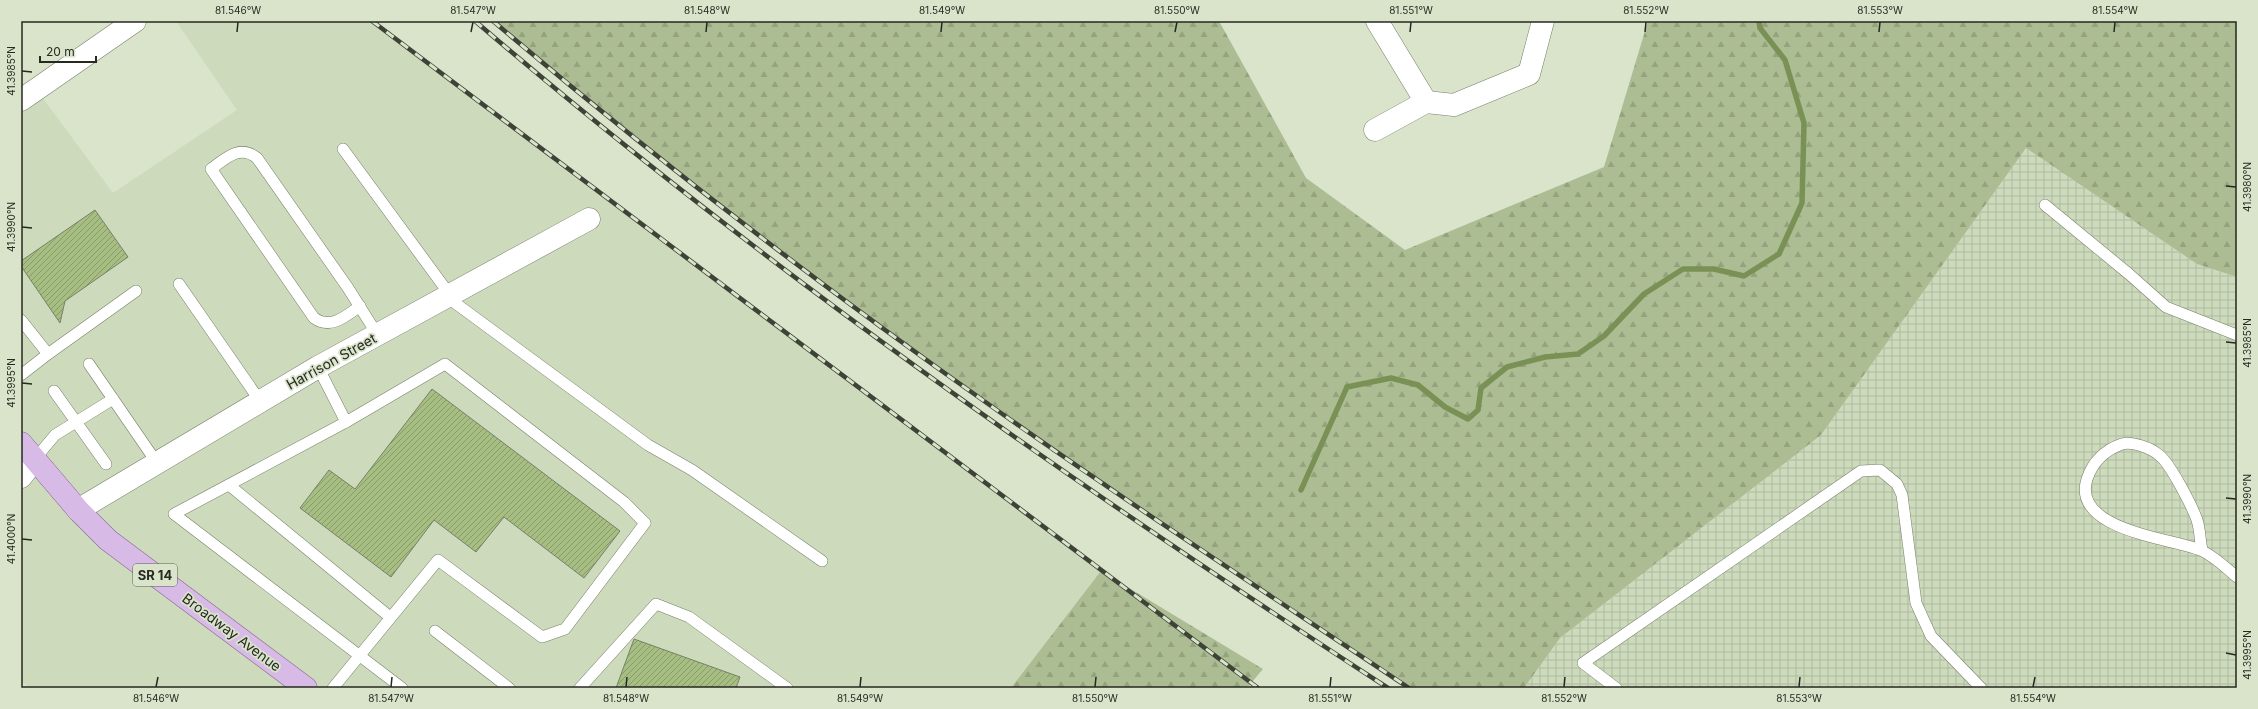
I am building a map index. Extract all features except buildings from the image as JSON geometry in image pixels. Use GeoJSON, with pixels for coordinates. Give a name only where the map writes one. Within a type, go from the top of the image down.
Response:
{"type":"FeatureCollection","features":[{"type":"Feature","properties":{"kind":"main road","name":"Broadway Avenue"},"geometry":{"type":"LineString","coordinates":[[21,443],[28,468],[78,510],[108,540],[306,688]]}},
{"type":"Feature","properties":{"kind":"street"},"geometry":{"type":"LineString","coordinates":[[21,100],[135,21]]}},
{"type":"Feature","properties":{"kind":"street"},"geometry":{"type":"LineString","coordinates":[[1377,21],[1426,102]]}},
{"type":"Feature","properties":{"kind":"street"},"geometry":{"type":"LineString","coordinates":[[1375,130],[1426,102],[1454,105],[1529,74],[1543,21]]}},
{"type":"Feature","properties":{"kind":"street","name":"Harrison Street"},"geometry":{"type":"LineString","coordinates":[[78,510],[318,367],[588,219]]}},
{"type":"Feature","properties":{"kind":"lane"},"geometry":{"type":"LineString","coordinates":[[344,149],[448,296],[648,445],[692,470],[822,561]]}},
{"type":"Feature","properties":{"kind":"lane"},"geometry":{"type":"LineString","coordinates":[[360,306],[334,322],[325,323],[314,318],[211,169],[234,153],[241,151],[251,153],[257,158],[360,306],[377,334]]}},
{"type":"Feature","properties":{"kind":"lane"},"geometry":{"type":"LineString","coordinates":[[2045,205],[2129,274],[2166,307],[2237,335]]}},
{"type":"Feature","properties":{"kind":"lane"},"geometry":{"type":"LineString","coordinates":[[179,284],[260,401]]}},
{"type":"Feature","properties":{"kind":"lane"},"geometry":{"type":"LineString","coordinates":[[21,375],[136,291]]}},
{"type":"Feature","properties":{"kind":"lane"},"geometry":{"type":"LineString","coordinates":[[21,320],[48,354]]}},
{"type":"Feature","properties":{"kind":"lane"},"geometry":{"type":"LineString","coordinates":[[89,364],[157,463]]}},
{"type":"Feature","properties":{"kind":"lane"},"geometry":{"type":"LineString","coordinates":[[333,688],[360,655],[390,617],[438,560],[542,637],[565,630],[644,523],[624,502],[445,364],[346,422],[174,514],[360,655],[402,688]]}},
{"type":"Feature","properties":{"kind":"lane"},"geometry":{"type":"LineString","coordinates":[[318,367],[346,422]]}},
{"type":"Feature","properties":{"kind":"lane"},"geometry":{"type":"LineString","coordinates":[[54,391],[106,464]]}},
{"type":"Feature","properties":{"kind":"lane"},"geometry":{"type":"LineString","coordinates":[[28,468],[55,435],[113,399]]}},
{"type":"Feature","properties":{"kind":"lane"},"geometry":{"type":"LineString","coordinates":[[2202,550],[2197,520],[2169,467],[2159,455],[2145,447],[2125,443],[2110,449],[2097,460],[2090,470],[2086,482],[2087,496],[2090,507],[2102,518],[2120,526],[2202,550],[2237,576]]}},
{"type":"Feature","properties":{"kind":"lane"},"geometry":{"type":"LineString","coordinates":[[1616,688],[1583,663],[1861,471],[1880,470],[1897,484],[1902,495],[1916,603],[1931,636],[1981,688]]}},
{"type":"Feature","properties":{"kind":"lane"},"geometry":{"type":"LineString","coordinates":[[229,485],[390,617]]}},
{"type":"Feature","properties":{"kind":"lane"},"geometry":{"type":"LineString","coordinates":[[580,688],[656,604],[689,617],[787,688]]}},
{"type":"Feature","properties":{"kind":"lane"},"geometry":{"type":"LineString","coordinates":[[435,631],[509,688]]}},
{"type":"Feature","properties":{"kind":"shaded area"},"geometry":{"type":"Polygon","coordinates":[[[176,21],[373,21],[1262,688],[30,688],[21,681],[21,100],[36,89],[113,193],[237,110],[176,21]]]}},
{"type":"Feature","properties":{"kind":"shaded area"},"geometry":{"type":"Polygon","coordinates":[[[2026,148],[2197,264],[2237,277],[2237,688],[1524,688],[1560,638],[1821,435],[2026,148]]]}},
{"type":"Feature","properties":{"kind":"green space"},"geometry":{"type":"Polygon","coordinates":[[[493,21],[1219,21],[1306,178],[1405,250],[1604,167],[1648,21],[2237,21],[2237,277],[2197,264],[2026,148],[1821,435],[1560,638],[1524,688],[1409,688],[1059,453],[829,290],[591,103],[493,21]]]}},
{"type":"Feature","properties":{"kind":"green space"},"geometry":{"type":"Polygon","coordinates":[[[1101,571],[1263,669],[1247,688],[1011,688],[1101,571]]]}},
{"type":"Feature","properties":{"kind":"waterway"},"geometry":{"type":"LineString","coordinates":[[1301,490],[1347,387],[1391,378],[1418,385],[1445,407],[1468,419],[1478,410],[1481,388],[1507,367],[1545,357],[1578,354],[1604,336],[1644,294],[1683,269],[1714,269],[1744,276],[1779,254],[1802,203],[1804,123],[1785,60],[1760,28],[1759,21]]}},
{"type":"Feature","properties":{"kind":"railway"},"geometry":{"type":"LineString","coordinates":[[372,21],[1258,688]]}},
{"type":"Feature","properties":{"kind":"railway"},"geometry":{"type":"LineString","coordinates":[[475,21],[584,112],[694,200],[921,370],[1152,532],[1388,688]]}},
{"type":"Feature","properties":{"kind":"railway"},"geometry":{"type":"LineString","coordinates":[[493,21],[673,169],[734,217],[921,356],[1036,438],[1409,688]]}}]}
